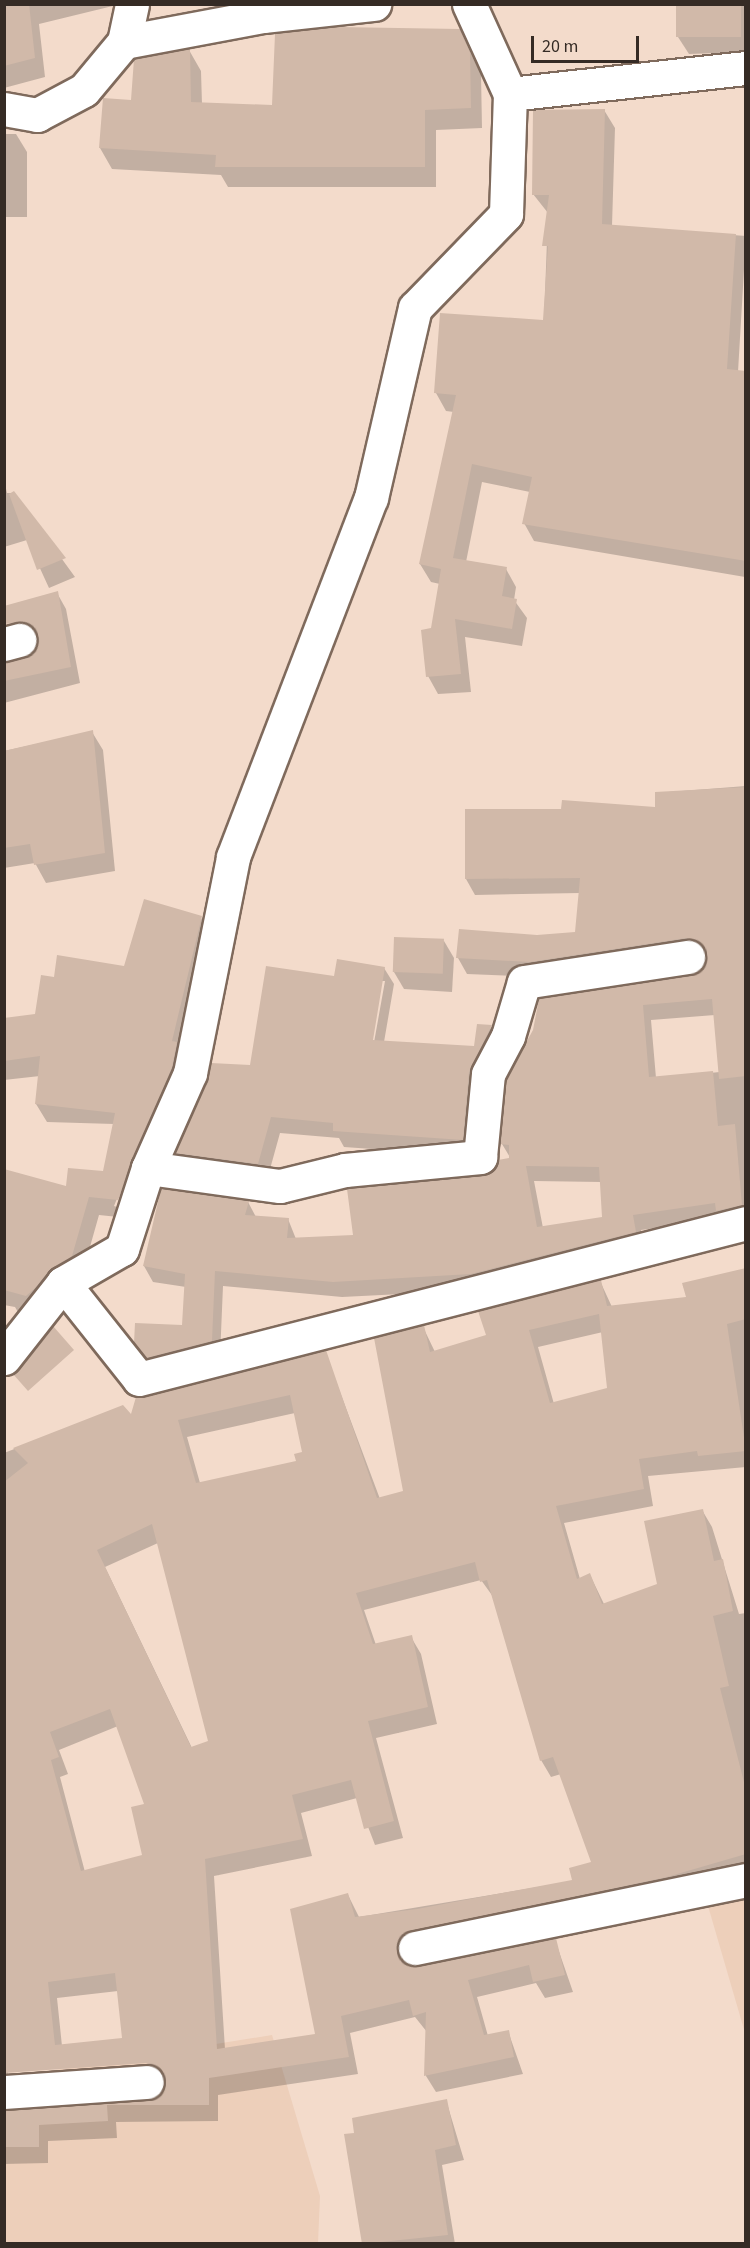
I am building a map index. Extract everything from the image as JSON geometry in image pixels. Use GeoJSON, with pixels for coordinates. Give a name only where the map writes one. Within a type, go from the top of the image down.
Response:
{"type":"FeatureCollection","features":[{"type":"Feature","properties":{"kind":"street"},"geometry":{"type":"LineString","coordinates":[[4,109],[37,115],[84,90],[124,42],[132,4]]}},
{"type":"Feature","properties":{"kind":"street"},"geometry":{"type":"LineString","coordinates":[[124,42],[263,16],[374,4]]}},
{"type":"Feature","properties":{"kind":"street"},"geometry":{"type":"LineString","coordinates":[[4,1358],[63,1283],[122,1250],[148,1168],[190,1073],[233,857],[371,498],[415,308],[506,214],[510,93],[469,4]]}},
{"type":"Feature","properties":{"kind":"street"},"geometry":{"type":"LineString","coordinates":[[510,93],[746,68]]}},
{"type":"Feature","properties":{"kind":"street"},"geometry":{"type":"LineString","coordinates":[[148,1168],[280,1186],[345,1170],[480,1157],[488,1074],[508,1036],[524,982],[688,957]]}},
{"type":"Feature","properties":{"kind":"street"},"geometry":{"type":"LineString","coordinates":[[63,1283],[139,1379],[746,1223]]}},
{"type":"Feature","properties":{"kind":"street"},"geometry":{"type":"LineString","coordinates":[[416,1947],[746,1880]]}},
{"type":"Feature","properties":{"kind":"street"},"geometry":{"type":"LineString","coordinates":[[4,2092],[147,2082]]}},
{"type":"Feature","properties":{"kind":"shaded area"},"geometry":{"type":"Polygon","coordinates":[[[745,1865],[745,2033],[699,1875],[745,1865]]]}},
{"type":"Feature","properties":{"kind":"shaded area"},"geometry":{"type":"Polygon","coordinates":[[[272,2035],[320,2196],[318,2243],[5,2244],[5,2078],[272,2035]]]}},
{"type":"Feature","properties":{"kind":"building"},"geometry":{"type":"Polygon","coordinates":[[[4,4],[29,4],[35,58],[4,66],[4,4]]]}},
{"type":"Feature","properties":{"kind":"building"},"geometry":{"type":"Polygon","coordinates":[[[676,4],[741,4],[741,37],[676,37],[676,4]]]}},
{"type":"Feature","properties":{"kind":"building"},"geometry":{"type":"Polygon","coordinates":[[[337,27],[460,29],[470,52],[471,108],[425,110],[425,167],[215,167],[216,155],[99,148],[103,98],[131,100],[134,59],[190,49],[191,102],[272,105],[275,34],[337,27]]]}},
{"type":"Feature","properties":{"kind":"building"},"geometry":{"type":"Polygon","coordinates":[[[605,109],[602,224],[736,234],[727,369],[746,371],[746,561],[522,524],[532,477],[472,464],[453,558],[507,567],[502,596],[517,599],[512,629],[455,619],[461,674],[426,677],[421,630],[431,628],[441,569],[419,564],[456,395],[434,393],[440,313],[543,320],[548,246],[542,246],[549,195],[532,195],[533,110],[605,109]]]}},
{"type":"Feature","properties":{"kind":"building"},"geometry":{"type":"Polygon","coordinates":[[[14,491],[66,558],[37,570],[9,494],[14,491]]]}},
{"type":"Feature","properties":{"kind":"building"},"geometry":{"type":"Polygon","coordinates":[[[58,591],[71,667],[4,681],[4,662],[32,654],[37,636],[24,622],[4,624],[4,606],[58,591]]]}},
{"type":"Feature","properties":{"kind":"building"},"geometry":{"type":"Polygon","coordinates":[[[93,730],[105,853],[34,865],[30,844],[4,848],[4,751],[93,730]]]}},
{"type":"Feature","properties":{"kind":"building"},"geometry":{"type":"Polygon","coordinates":[[[746,787],[746,1076],[719,1079],[712,999],[643,1005],[649,1077],[713,1071],[718,1126],[735,1124],[742,1205],[716,1211],[715,1203],[633,1215],[636,1232],[471,1274],[333,1282],[215,1271],[212,1341],[146,1358],[134,1343],[135,1323],[182,1325],[185,1274],[143,1266],[161,1189],[249,1201],[245,1215],[289,1218],[287,1238],[353,1235],[347,1189],[482,1176],[498,1160],[509,1158],[509,1145],[500,1144],[506,1079],[533,1030],[539,999],[691,976],[705,964],[703,946],[686,938],[530,962],[456,958],[459,929],[537,935],[575,932],[580,878],[465,879],[465,809],[561,809],[562,800],[655,807],[655,792],[746,787]],[[526,1166],[537,1227],[602,1217],[599,1167],[526,1166]]]}},
{"type":"Feature","properties":{"kind":"building"},"geometry":{"type":"Polygon","coordinates":[[[144,899],[202,916],[172,1041],[177,1042],[172,1067],[118,1200],[89,1197],[72,1256],[26,1296],[4,1290],[4,1169],[66,1186],[68,1168],[103,1171],[115,1113],[35,1104],[40,1056],[4,1061],[4,1018],[35,1014],[41,975],[54,977],[57,955],[124,966],[144,899]]]}},
{"type":"Feature","properties":{"kind":"building"},"geometry":{"type":"Polygon","coordinates":[[[394,937],[444,939],[443,974],[393,972],[394,937]]]}},
{"type":"Feature","properties":{"kind":"building"},"geometry":{"type":"Polygon","coordinates":[[[337,959],[385,967],[373,1040],[474,1046],[477,1024],[492,1025],[469,1072],[463,1140],[333,1131],[333,1123],[271,1117],[258,1164],[175,1153],[211,1063],[250,1065],[266,966],[334,976],[337,959]]]}},
{"type":"Feature","properties":{"kind":"building"},"geometry":{"type":"Polygon","coordinates":[[[746,1268],[746,1319],[727,1324],[746,1451],[698,1456],[697,1451],[639,1459],[644,1489],[556,1506],[577,1579],[590,1573],[602,1604],[657,1584],[644,1521],[703,1509],[714,1561],[723,1559],[733,1611],[713,1616],[729,1686],[720,1688],[746,1790],[746,1854],[667,1877],[402,1934],[397,1952],[409,1966],[556,1938],[565,1975],[533,1982],[529,1965],[468,1980],[484,2035],[509,2030],[514,2057],[424,2076],[426,2012],[413,2016],[409,2000],[341,2016],[349,2057],[209,2078],[209,2105],[107,2105],[108,2121],[39,2125],[39,2147],[4,2147],[4,2111],[148,2101],[158,2097],[166,2081],[162,2071],[146,2063],[4,2073],[4,1482],[28,1463],[13,1448],[123,1405],[131,1414],[136,1397],[326,1350],[377,1498],[403,1491],[374,1338],[424,1325],[430,1352],[486,1335],[478,1311],[601,1280],[607,1306],[686,1297],[682,1283],[746,1268]],[[599,1314],[529,1330],[550,1403],[607,1388],[599,1314]],[[290,1395],[178,1420],[196,1483],[296,1461],[294,1454],[302,1452],[290,1395]],[[152,1524],[97,1550],[191,1747],[208,1741],[152,1524]],[[475,1562],[356,1593],[373,1644],[412,1635],[428,1707],[368,1721],[394,1821],[364,1829],[351,1780],[292,1795],[303,1839],[205,1859],[217,2049],[315,2034],[290,1909],[348,1893],[355,1917],[417,1909],[572,1880],[569,1868],[591,1862],[553,1757],[540,1761],[487,1580],[480,1582],[475,1562]],[[110,1709],[50,1732],[59,1757],[51,1760],[81,1871],[142,1855],[131,1807],[144,1804],[110,1709]],[[115,1973],[48,1982],[55,2045],[122,2038],[115,1973]]]}},
{"type":"Feature","properties":{"kind":"building"},"geometry":{"type":"Polygon","coordinates":[[[53,1326],[74,1350],[28,1391],[13,1374],[53,1326]]]}},
{"type":"Feature","properties":{"kind":"building"},"geometry":{"type":"Polygon","coordinates":[[[447,2099],[456,2145],[435,2150],[448,2235],[362,2244],[344,2134],[354,2133],[352,2118],[447,2099]]]}}]}
